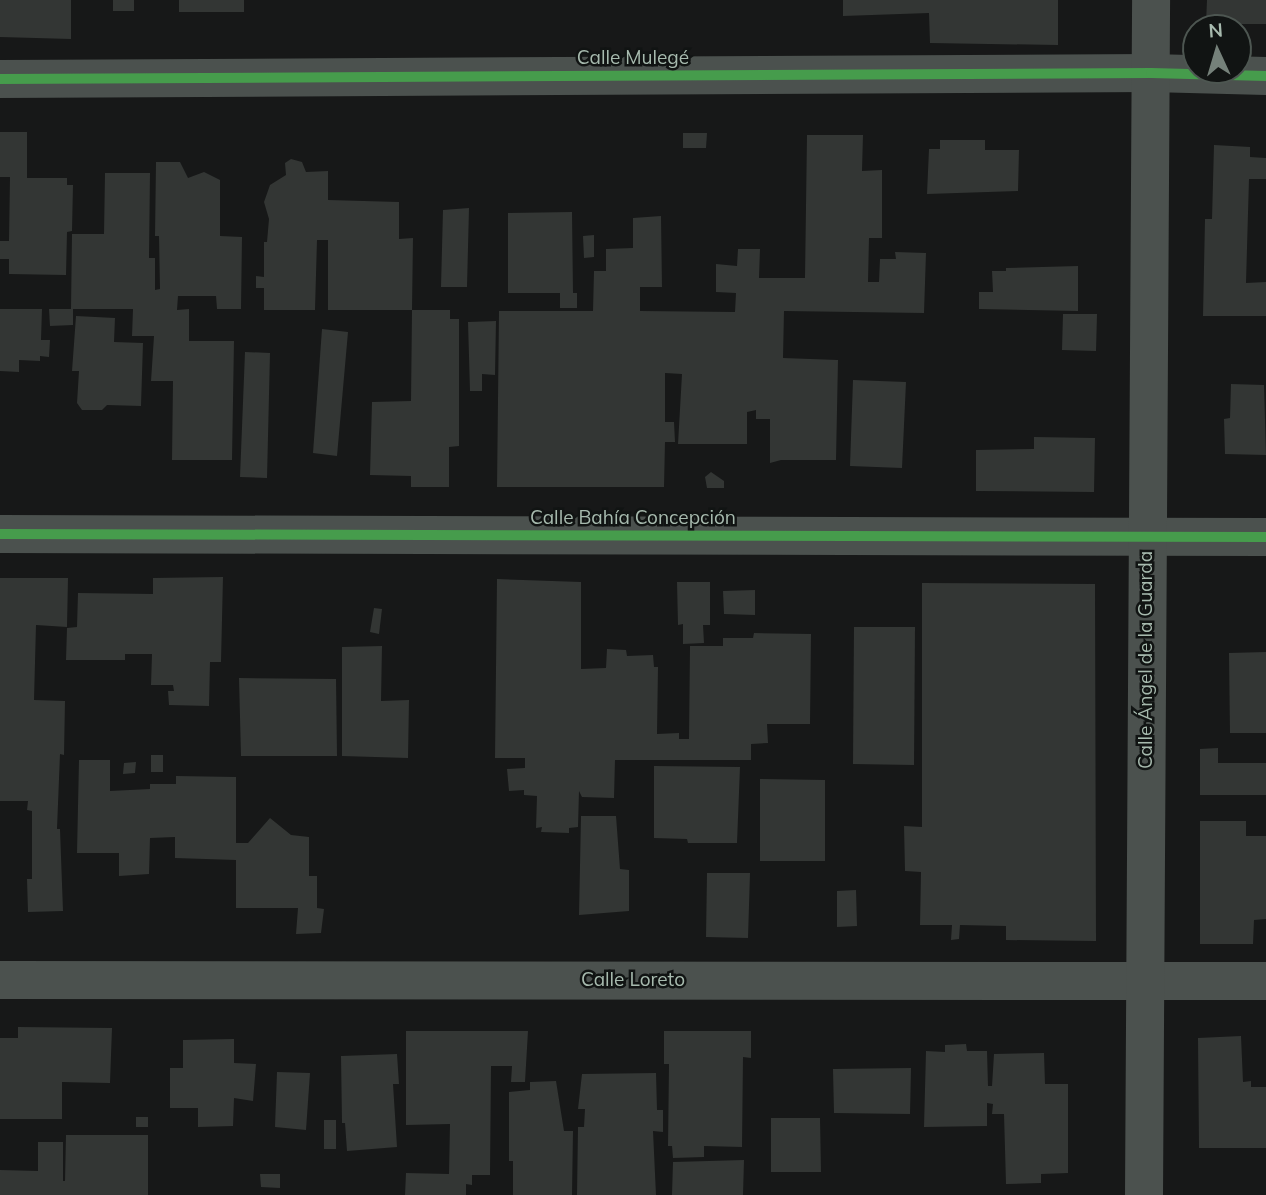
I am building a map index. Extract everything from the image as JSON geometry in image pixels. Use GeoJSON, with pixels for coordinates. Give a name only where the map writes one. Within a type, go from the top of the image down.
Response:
{"type":"FeatureCollection","features":[{"type":"Feature","properties":{"kind":"street","name":"Calle Ángel de la Guarda"},"geometry":{"type":"LineString","coordinates":[[1143,1195],[1151,0]]}},
{"type":"Feature","properties":{"kind":"street","name":"Calle Mulegé"},"geometry":{"type":"LineString","coordinates":[[0,79],[1151,73],[1266,76]]}},
{"type":"Feature","properties":{"kind":"street","name":"Calle Bahía Concepción"},"geometry":{"type":"LineString","coordinates":[[0,534],[1266,537]]}},
{"type":"Feature","properties":{"kind":"street","name":"Calle Loreto"},"geometry":{"type":"LineString","coordinates":[[0,980],[1266,981]]}},
{"type":"Feature","properties":{"kind":"building"},"geometry":{"type":"Polygon","coordinates":[[[0,0],[71,0],[71,39],[0,37],[0,0]]]}},
{"type":"Feature","properties":{"kind":"building"},"geometry":{"type":"Polygon","coordinates":[[[113,0],[134,0],[134,11],[113,11],[113,0]]]}},
{"type":"Feature","properties":{"kind":"building"},"geometry":{"type":"Polygon","coordinates":[[[179,0],[244,0],[244,12],[179,12],[179,0]]]}},
{"type":"Feature","properties":{"kind":"building"},"geometry":{"type":"Polygon","coordinates":[[[843,0],[1058,0],[1058,45],[930,43],[929,13],[843,16],[843,0]]]}},
{"type":"Feature","properties":{"kind":"building"},"geometry":{"type":"Polygon","coordinates":[[[1207,0],[1266,0],[1266,24],[1252,24],[1252,14],[1206,14],[1207,0]]]}},
{"type":"Feature","properties":{"kind":"building"},"geometry":{"type":"Polygon","coordinates":[[[0,132],[27,132],[27,178],[67,178],[67,185],[73,185],[72,231],[67,232],[66,275],[9,274],[9,259],[0,259],[0,241],[9,241],[10,177],[0,177],[0,132]]]}},
{"type":"Feature","properties":{"kind":"building"},"geometry":{"type":"Polygon","coordinates":[[[683,133],[707,133],[706,148],[683,148],[683,133]]]}},
{"type":"Feature","properties":{"kind":"building"},"geometry":{"type":"Polygon","coordinates":[[[807,135],[863,135],[862,171],[882,170],[882,238],[869,238],[868,282],[879,282],[880,259],[896,259],[895,252],[926,253],[924,313],[784,311],[783,358],[838,360],[836,460],[781,460],[770,463],[770,419],[756,419],[756,410],[747,412],[747,444],[678,444],[682,374],[665,373],[665,422],[674,422],[675,442],[665,442],[664,487],[497,487],[499,311],[593,311],[594,271],[606,271],[606,249],[633,248],[633,218],[661,216],[662,287],[640,287],[640,311],[735,312],[736,293],[716,292],[716,264],[737,266],[738,249],[760,249],[759,278],[805,278],[807,135]]]}},
{"type":"Feature","properties":{"kind":"building"},"geometry":{"type":"Polygon","coordinates":[[[940,140],[985,140],[985,150],[1019,150],[1018,191],[927,194],[929,149],[940,149],[940,140]]]}},
{"type":"Feature","properties":{"kind":"building"},"geometry":{"type":"Polygon","coordinates":[[[1214,145],[1250,147],[1250,157],[1266,158],[1266,179],[1249,179],[1246,283],[1266,282],[1266,316],[1203,316],[1205,219],[1212,219],[1214,145]]]}},
{"type":"Feature","properties":{"kind":"building"},"geometry":{"type":"Polygon","coordinates":[[[291,159],[302,162],[306,172],[328,171],[328,200],[399,202],[399,239],[413,238],[412,310],[328,310],[328,240],[317,240],[315,310],[264,310],[264,288],[256,288],[256,276],[264,277],[264,242],[267,242],[269,219],[264,202],[270,185],[286,175],[285,163],[291,159]]]}},
{"type":"Feature","properties":{"kind":"building"},"geometry":{"type":"Polygon","coordinates":[[[156,162],[180,162],[188,178],[204,172],[220,180],[220,236],[242,237],[241,309],[217,309],[216,296],[178,296],[177,310],[189,309],[189,341],[234,341],[232,460],[172,460],[173,381],[151,381],[154,336],[132,336],[133,309],[71,309],[72,234],[104,234],[105,173],[150,173],[149,258],[155,258],[155,290],[160,289],[159,236],[155,236],[156,162]]]}},
{"type":"Feature","properties":{"kind":"building"},"geometry":{"type":"Polygon","coordinates":[[[469,208],[467,287],[441,287],[443,210],[469,208]]]}},
{"type":"Feature","properties":{"kind":"building"},"geometry":{"type":"Polygon","coordinates":[[[572,212],[573,293],[577,293],[577,308],[560,308],[560,293],[508,293],[508,213],[572,212]]]}},
{"type":"Feature","properties":{"kind":"building"},"geometry":{"type":"Polygon","coordinates":[[[594,235],[594,257],[584,258],[583,236],[594,235]]]}},
{"type":"Feature","properties":{"kind":"building"},"geometry":{"type":"Polygon","coordinates":[[[1078,266],[1078,311],[979,309],[979,292],[993,292],[992,271],[1006,271],[1006,268],[1078,266]]]}},
{"type":"Feature","properties":{"kind":"building"},"geometry":{"type":"Polygon","coordinates":[[[0,309],[42,309],[41,340],[50,340],[49,357],[40,356],[40,361],[19,360],[19,372],[0,371],[0,309]]]}},
{"type":"Feature","properties":{"kind":"building"},"geometry":{"type":"Polygon","coordinates":[[[49,309],[73,309],[73,325],[50,326],[49,309]]]}},
{"type":"Feature","properties":{"kind":"building"},"geometry":{"type":"Polygon","coordinates":[[[412,310],[450,310],[450,319],[459,319],[459,446],[449,447],[449,487],[411,487],[411,476],[370,475],[372,402],[411,401],[412,310]]]}},
{"type":"Feature","properties":{"kind":"building"},"geometry":{"type":"Polygon","coordinates":[[[1063,314],[1097,314],[1096,351],[1062,350],[1063,314]]]}},
{"type":"Feature","properties":{"kind":"building"},"geometry":{"type":"Polygon","coordinates":[[[76,316],[115,318],[114,342],[143,343],[141,406],[107,405],[102,410],[82,410],[77,403],[79,371],[72,371],[76,316]]]}},
{"type":"Feature","properties":{"kind":"building"},"geometry":{"type":"Polygon","coordinates":[[[496,321],[495,375],[482,374],[482,391],[470,391],[468,322],[496,321]]]}},
{"type":"Feature","properties":{"kind":"building"},"geometry":{"type":"Polygon","coordinates":[[[322,329],[348,332],[337,456],[313,453],[322,329]]]}},
{"type":"Feature","properties":{"kind":"building"},"geometry":{"type":"Polygon","coordinates":[[[245,352],[270,353],[267,478],[240,477],[245,352]]]}},
{"type":"Feature","properties":{"kind":"building"},"geometry":{"type":"Polygon","coordinates":[[[853,380],[906,382],[902,468],[850,466],[853,380]]]}},
{"type":"Feature","properties":{"kind":"building"},"geometry":{"type":"Polygon","coordinates":[[[1231,384],[1264,385],[1266,455],[1225,454],[1224,419],[1230,418],[1231,384]]]}},
{"type":"Feature","properties":{"kind":"building"},"geometry":{"type":"Polygon","coordinates":[[[1034,437],[1095,438],[1094,492],[976,491],[976,450],[1034,449],[1034,437]]]}},
{"type":"Feature","properties":{"kind":"building"},"geometry":{"type":"Polygon","coordinates":[[[711,472],[724,481],[724,488],[707,488],[705,477],[711,472]]]}},
{"type":"Feature","properties":{"kind":"building"},"geometry":{"type":"Polygon","coordinates":[[[223,577],[221,662],[210,662],[209,706],[169,705],[168,691],[174,691],[173,685],[151,685],[152,654],[125,654],[125,660],[66,660],[67,628],[77,627],[78,593],[153,594],[153,578],[223,577]]]}},
{"type":"Feature","properties":{"kind":"building"},"geometry":{"type":"Polygon","coordinates":[[[0,578],[68,578],[67,627],[36,625],[34,700],[65,701],[64,755],[60,754],[57,829],[60,829],[63,911],[28,912],[27,879],[32,879],[32,811],[27,810],[28,801],[0,801],[0,578]]]}},
{"type":"Feature","properties":{"kind":"building"},"geometry":{"type":"Polygon","coordinates":[[[497,579],[581,582],[581,669],[606,668],[607,649],[626,650],[627,656],[653,655],[654,667],[658,667],[657,734],[679,733],[679,739],[689,739],[690,646],[723,646],[723,638],[753,638],[754,633],[811,634],[810,724],[767,724],[768,743],[751,744],[751,760],[615,760],[614,798],[582,797],[579,791],[578,827],[569,828],[569,833],[541,832],[542,827],[536,828],[537,796],[524,795],[524,790],[509,791],[507,769],[525,768],[525,758],[495,758],[497,579]]]}},
{"type":"Feature","properties":{"kind":"building"},"geometry":{"type":"Polygon","coordinates":[[[677,582],[710,582],[710,625],[703,625],[704,643],[683,644],[683,624],[678,625],[677,582]]]}},
{"type":"Feature","properties":{"kind":"building"},"geometry":{"type":"Polygon","coordinates":[[[922,583],[1095,584],[1096,941],[1006,940],[1006,926],[960,925],[959,939],[951,940],[952,925],[920,925],[921,872],[905,871],[904,826],[922,827],[922,583]]]}},
{"type":"Feature","properties":{"kind":"building"},"geometry":{"type":"Polygon","coordinates":[[[755,590],[755,615],[724,614],[723,591],[755,590]]]}},
{"type":"Feature","properties":{"kind":"building"},"geometry":{"type":"Polygon","coordinates":[[[374,608],[382,609],[379,634],[370,632],[374,608]]]}},
{"type":"Feature","properties":{"kind":"building"},"geometry":{"type":"Polygon","coordinates":[[[854,627],[915,627],[914,765],[853,764],[854,627]]]}},
{"type":"Feature","properties":{"kind":"building"},"geometry":{"type":"Polygon","coordinates":[[[382,646],[381,701],[409,700],[408,758],[342,756],[342,647],[382,646]]]}},
{"type":"Feature","properties":{"kind":"building"},"geometry":{"type":"Polygon","coordinates":[[[1266,652],[1266,733],[1230,733],[1229,653],[1266,652]]]}},
{"type":"Feature","properties":{"kind":"building"},"geometry":{"type":"Polygon","coordinates":[[[239,678],[336,679],[337,756],[241,756],[239,678]]]}},
{"type":"Feature","properties":{"kind":"building"},"geometry":{"type":"Polygon","coordinates":[[[1218,748],[1218,763],[1266,763],[1266,795],[1200,795],[1200,749],[1218,748]]]}},
{"type":"Feature","properties":{"kind":"building"},"geometry":{"type":"Polygon","coordinates":[[[151,755],[163,755],[163,772],[151,772],[151,755]]]}},
{"type":"Feature","properties":{"kind":"building"},"geometry":{"type":"Polygon","coordinates":[[[79,760],[110,760],[110,791],[150,789],[150,784],[176,784],[176,776],[236,777],[236,843],[248,843],[270,818],[291,835],[309,837],[309,876],[317,876],[317,908],[324,909],[321,933],[296,934],[298,908],[236,908],[236,860],[175,858],[175,837],[150,838],[149,874],[119,876],[119,853],[77,853],[79,760]]]}},
{"type":"Feature","properties":{"kind":"building"},"geometry":{"type":"Polygon","coordinates":[[[136,762],[135,773],[123,774],[124,763],[136,762]]]}},
{"type":"Feature","properties":{"kind":"building"},"geometry":{"type":"Polygon","coordinates":[[[654,766],[740,767],[737,843],[688,843],[687,839],[654,838],[654,766]]]}},
{"type":"Feature","properties":{"kind":"building"},"geometry":{"type":"Polygon","coordinates":[[[760,779],[825,780],[825,861],[760,861],[760,779]]]}},
{"type":"Feature","properties":{"kind":"building"},"geometry":{"type":"Polygon","coordinates":[[[581,816],[616,816],[620,869],[629,870],[629,911],[579,915],[581,816]]]}},
{"type":"Feature","properties":{"kind":"building"},"geometry":{"type":"Polygon","coordinates":[[[1200,821],[1246,821],[1246,836],[1266,836],[1266,919],[1254,920],[1253,944],[1200,944],[1200,821]]]}},
{"type":"Feature","properties":{"kind":"building"},"geometry":{"type":"Polygon","coordinates":[[[707,873],[750,873],[748,938],[706,937],[707,873]]]}},
{"type":"Feature","properties":{"kind":"building"},"geometry":{"type":"Polygon","coordinates":[[[856,890],[857,926],[837,927],[837,891],[856,890]]]}},
{"type":"Feature","properties":{"kind":"building"},"geometry":{"type":"Polygon","coordinates":[[[18,1027],[112,1028],[110,1083],[62,1082],[62,1119],[0,1119],[0,1038],[18,1038],[18,1027]]]}},
{"type":"Feature","properties":{"kind":"building"},"geometry":{"type":"Polygon","coordinates":[[[406,1031],[528,1031],[525,1082],[511,1082],[512,1066],[491,1066],[490,1175],[472,1175],[472,1185],[466,1184],[466,1195],[405,1195],[406,1173],[449,1174],[450,1124],[406,1125],[406,1031]]]}},
{"type":"Feature","properties":{"kind":"building"},"geometry":{"type":"Polygon","coordinates":[[[664,1031],[751,1031],[751,1058],[743,1057],[742,1147],[704,1146],[704,1157],[673,1158],[672,1146],[668,1146],[669,1064],[664,1064],[664,1031]]]}},
{"type":"Feature","properties":{"kind":"building"},"geometry":{"type":"Polygon","coordinates":[[[1241,1036],[1243,1082],[1251,1081],[1251,1087],[1266,1087],[1266,1148],[1199,1148],[1198,1038],[1241,1036]]]}},
{"type":"Feature","properties":{"kind":"building"},"geometry":{"type":"Polygon","coordinates":[[[234,1039],[234,1063],[256,1064],[253,1101],[234,1098],[233,1126],[198,1127],[198,1108],[170,1108],[170,1068],[183,1068],[183,1040],[234,1039]]]}},
{"type":"Feature","properties":{"kind":"building"},"geometry":{"type":"Polygon","coordinates":[[[966,1044],[967,1051],[987,1051],[988,1086],[992,1086],[994,1054],[1044,1053],[1045,1084],[1068,1084],[1068,1173],[1041,1174],[1041,1183],[1006,1184],[1004,1114],[992,1114],[993,1104],[987,1103],[987,1126],[924,1127],[926,1051],[945,1052],[945,1045],[966,1044]]]}},
{"type":"Feature","properties":{"kind":"building"},"geometry":{"type":"Polygon","coordinates":[[[397,1054],[399,1084],[393,1084],[397,1147],[347,1151],[345,1123],[342,1123],[341,1056],[397,1054]]]}},
{"type":"Feature","properties":{"kind":"building"},"geometry":{"type":"Polygon","coordinates":[[[911,1068],[910,1114],[834,1113],[833,1069],[911,1068]]]}},
{"type":"Feature","properties":{"kind":"building"},"geometry":{"type":"Polygon","coordinates":[[[277,1072],[310,1073],[306,1130],[275,1127],[277,1072]]]}},
{"type":"Feature","properties":{"kind":"building"},"geometry":{"type":"Polygon","coordinates":[[[656,1073],[657,1110],[663,1110],[663,1132],[653,1131],[656,1195],[577,1195],[578,1127],[584,1127],[585,1109],[578,1109],[582,1074],[656,1073]]]}},
{"type":"Feature","properties":{"kind":"building"},"geometry":{"type":"Polygon","coordinates":[[[556,1081],[564,1131],[573,1131],[572,1195],[513,1195],[513,1161],[509,1161],[509,1092],[530,1090],[530,1082],[556,1081]]]}},
{"type":"Feature","properties":{"kind":"building"},"geometry":{"type":"Polygon","coordinates":[[[136,1117],[148,1117],[148,1127],[136,1127],[136,1117]]]}},
{"type":"Feature","properties":{"kind":"building"},"geometry":{"type":"Polygon","coordinates":[[[771,1118],[820,1118],[821,1172],[771,1172],[771,1118]]]}},
{"type":"Feature","properties":{"kind":"building"},"geometry":{"type":"Polygon","coordinates":[[[324,1120],[336,1120],[336,1149],[324,1149],[324,1120]]]}},
{"type":"Feature","properties":{"kind":"building"},"geometry":{"type":"Polygon","coordinates":[[[66,1135],[148,1135],[148,1195],[0,1195],[0,1170],[38,1171],[38,1142],[63,1142],[65,1181],[66,1135]]]}},
{"type":"Feature","properties":{"kind":"building"},"geometry":{"type":"Polygon","coordinates":[[[744,1160],[743,1195],[672,1195],[673,1162],[744,1160]]]}},
{"type":"Feature","properties":{"kind":"building"},"geometry":{"type":"Polygon","coordinates":[[[260,1174],[280,1174],[280,1188],[261,1187],[260,1174]]]}},
{"type":"Feature","properties":{"kind":"cycle path"},"geometry":{"type":"LineString","coordinates":[[0,79],[1151,73],[1266,76]]}},
{"type":"Feature","properties":{"kind":"cycle path"},"geometry":{"type":"LineString","coordinates":[[0,534],[1266,537]]}}]}
